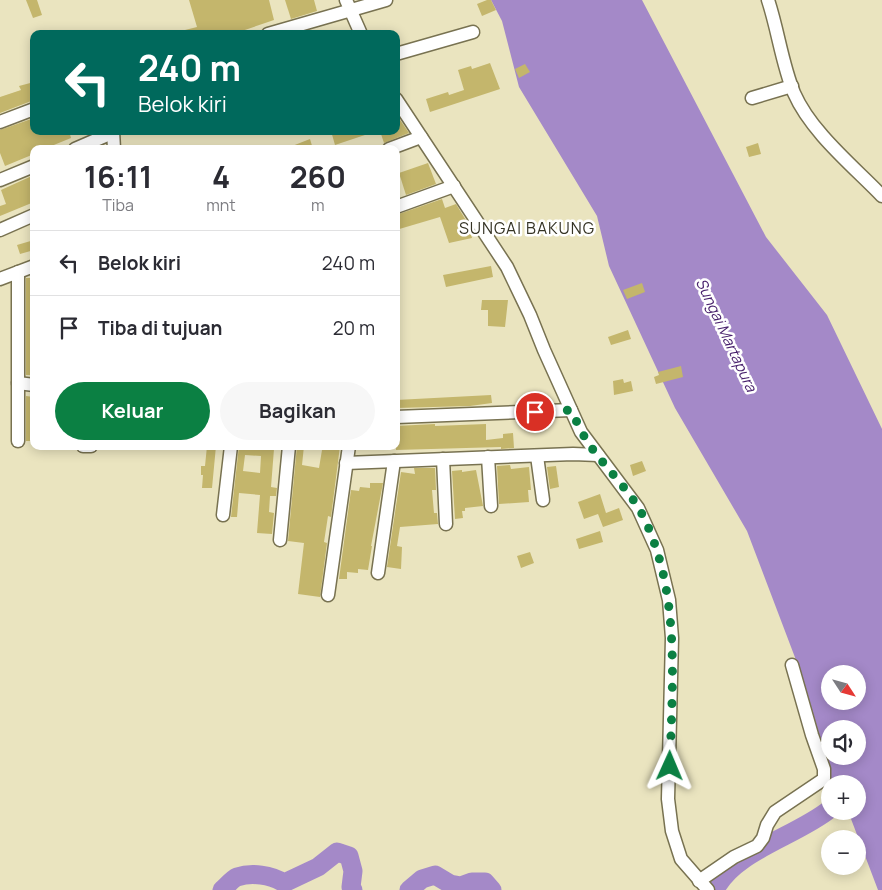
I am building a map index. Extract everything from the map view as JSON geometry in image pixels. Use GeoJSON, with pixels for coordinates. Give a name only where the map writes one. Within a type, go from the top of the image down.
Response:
{"type":"FeatureCollection","features":[{"type":"Feature","properties":{"kind":"street"},"geometry":{"type":"LineString","coordinates":[[279,30],[348,5],[386,0]]}},
{"type":"Feature","properties":{"kind":"street"},"geometry":{"type":"LineString","coordinates":[[768,0],[792,86],[801,107],[850,165],[882,196]]}},
{"type":"Feature","properties":{"kind":"street"},"geometry":{"type":"LineString","coordinates":[[348,5],[359,30]]}},
{"type":"Feature","properties":{"kind":"street"},"geometry":{"type":"LineString","coordinates":[[400,53],[473,32]]}},
{"type":"Feature","properties":{"kind":"street"},"geometry":{"type":"LineString","coordinates":[[752,98],[792,86]]}},
{"type":"Feature","properties":{"kind":"street"},"geometry":{"type":"LineString","coordinates":[[400,105],[489,238],[515,283],[571,410],[588,443],[644,517],[661,564],[668,600],[672,638],[668,799],[670,821],[682,859],[704,887],[734,857],[757,846],[763,838],[767,824],[775,812],[824,778],[824,770],[792,665]]}},
{"type":"Feature","properties":{"kind":"street"},"geometry":{"type":"LineString","coordinates":[[0,122],[30,111]]}},
{"type":"Feature","properties":{"kind":"street"},"geometry":{"type":"LineString","coordinates":[[84,145],[106,135]]}},
{"type":"Feature","properties":{"kind":"street"},"geometry":{"type":"LineString","coordinates":[[400,145],[421,137]]}},
{"type":"Feature","properties":{"kind":"street"},"geometry":{"type":"LineString","coordinates":[[0,180],[30,168]]}},
{"type":"Feature","properties":{"kind":"street"},"geometry":{"type":"LineString","coordinates":[[400,206],[454,186]]}},
{"type":"Feature","properties":{"kind":"street"},"geometry":{"type":"LineString","coordinates":[[0,230],[30,217]]}},
{"type":"Feature","properties":{"kind":"street"},"geometry":{"type":"LineString","coordinates":[[0,279],[30,268]]}},
{"type":"Feature","properties":{"kind":"street"},"geometry":{"type":"LineString","coordinates":[[18,272],[18,441]]}},
{"type":"Feature","properties":{"kind":"street"},"geometry":{"type":"LineString","coordinates":[[18,383],[30,384]]}},
{"type":"Feature","properties":{"kind":"street"},"geometry":{"type":"LineString","coordinates":[[400,417],[571,410]]}},
{"type":"Feature","properties":{"kind":"street"},"geometry":{"type":"LineString","coordinates":[[224,515],[231,450]]}},
{"type":"Feature","properties":{"kind":"street"},"geometry":{"type":"LineString","coordinates":[[280,540],[289,450]]}},
{"type":"Feature","properties":{"kind":"street"},"geometry":{"type":"LineString","coordinates":[[328,595],[348,450]]}},
{"type":"Feature","properties":{"kind":"street"},"geometry":{"type":"LineString","coordinates":[[346,463],[598,455]]}},
{"type":"Feature","properties":{"kind":"street"},"geometry":{"type":"LineString","coordinates":[[537,456],[543,500]]}},
{"type":"Feature","properties":{"kind":"street"},"geometry":{"type":"LineString","coordinates":[[488,458],[491,506]]}},
{"type":"Feature","properties":{"kind":"street"},"geometry":{"type":"LineString","coordinates":[[442,459],[446,524]]}},
{"type":"Feature","properties":{"kind":"street"},"geometry":{"type":"LineString","coordinates":[[378,573],[394,461]]}},
{"type":"Feature","properties":{"kind":"water","name":"Sungai Martapura"},"geometry":{"type":"Polygon","coordinates":[[[491,0],[642,0],[766,237],[827,315],[882,429],[882,890],[878,890],[866,858],[866,830],[855,830],[851,820],[866,820],[866,775],[830,775],[827,765],[866,765],[866,720],[821,720],[821,744],[799,668],[747,531],[675,408],[609,266],[597,216],[519,87],[502,21],[491,0]]]}},
{"type":"Feature","properties":{"kind":"building"},"geometry":{"type":"Polygon","coordinates":[[[26,0],[37,0],[42,15],[33,18],[26,0]]]}},
{"type":"Feature","properties":{"kind":"building"},"geometry":{"type":"Polygon","coordinates":[[[189,0],[269,0],[274,20],[245,30],[185,30],[197,27],[189,0]]]}},
{"type":"Feature","properties":{"kind":"building"},"geometry":{"type":"Polygon","coordinates":[[[285,0],[314,0],[317,11],[291,19],[285,0]]]}},
{"type":"Feature","properties":{"kind":"building"},"geometry":{"type":"Polygon","coordinates":[[[491,0],[496,10],[482,16],[477,4],[491,0]]]}},
{"type":"Feature","properties":{"kind":"building"},"geometry":{"type":"Polygon","coordinates":[[[490,63],[500,89],[430,112],[426,99],[448,92],[449,95],[464,90],[458,70],[471,66],[472,69],[490,63]]]}},
{"type":"Feature","properties":{"kind":"building"},"geometry":{"type":"Polygon","coordinates":[[[525,64],[530,72],[519,78],[515,69],[525,64]]]}},
{"type":"Feature","properties":{"kind":"building"},"geometry":{"type":"Polygon","coordinates":[[[30,83],[30,102],[0,113],[0,97],[21,90],[19,86],[30,83]]]}},
{"type":"Feature","properties":{"kind":"building"},"geometry":{"type":"Polygon","coordinates":[[[30,119],[30,135],[70,135],[71,138],[54,145],[30,145],[30,156],[5,166],[0,153],[0,130],[30,119]]]}},
{"type":"Feature","properties":{"kind":"building"},"geometry":{"type":"Polygon","coordinates":[[[400,120],[409,133],[384,143],[381,135],[400,135],[400,120]]]}},
{"type":"Feature","properties":{"kind":"building"},"geometry":{"type":"Polygon","coordinates":[[[332,135],[365,135],[335,145],[332,135]]]}},
{"type":"Feature","properties":{"kind":"building"},"geometry":{"type":"Polygon","coordinates":[[[310,139],[312,145],[295,145],[310,139]]]}},
{"type":"Feature","properties":{"kind":"building"},"geometry":{"type":"Polygon","coordinates":[[[758,143],[761,154],[749,157],[746,147],[758,143]]]}},
{"type":"Feature","properties":{"kind":"building"},"geometry":{"type":"Polygon","coordinates":[[[428,163],[436,184],[406,195],[400,173],[428,163]]]}},
{"type":"Feature","properties":{"kind":"building"},"geometry":{"type":"Polygon","coordinates":[[[30,177],[30,204],[0,216],[0,206],[6,204],[1,190],[30,177]]]}},
{"type":"Feature","properties":{"kind":"building"},"geometry":{"type":"Polygon","coordinates":[[[442,199],[445,208],[456,204],[467,222],[472,238],[449,243],[440,217],[400,229],[400,214],[442,199]]]}},
{"type":"Feature","properties":{"kind":"building"},"geometry":{"type":"Polygon","coordinates":[[[30,241],[30,251],[20,254],[17,245],[30,241]]]}},
{"type":"Feature","properties":{"kind":"building"},"geometry":{"type":"Polygon","coordinates":[[[491,266],[493,277],[446,287],[443,275],[491,266]]]}},
{"type":"Feature","properties":{"kind":"building"},"geometry":{"type":"Polygon","coordinates":[[[26,278],[30,278],[30,375],[26,375],[26,278]]]}},
{"type":"Feature","properties":{"kind":"building"},"geometry":{"type":"Polygon","coordinates":[[[642,283],[645,292],[627,299],[623,290],[642,283]]]}},
{"type":"Feature","properties":{"kind":"building"},"geometry":{"type":"Polygon","coordinates":[[[482,300],[508,300],[505,327],[488,326],[488,310],[481,310],[482,300]]]}},
{"type":"Feature","properties":{"kind":"building"},"geometry":{"type":"Polygon","coordinates":[[[628,330],[631,339],[611,345],[608,337],[628,330]]]}},
{"type":"Feature","properties":{"kind":"building"},"geometry":{"type":"Polygon","coordinates":[[[681,366],[683,377],[656,384],[654,377],[659,375],[658,372],[681,366]]]}},
{"type":"Feature","properties":{"kind":"building"},"geometry":{"type":"Polygon","coordinates":[[[623,379],[624,383],[631,381],[633,391],[614,395],[613,381],[623,379]]]}},
{"type":"Feature","properties":{"kind":"building"},"geometry":{"type":"Polygon","coordinates":[[[491,395],[492,403],[470,406],[400,408],[400,400],[491,395]]]}},
{"type":"Feature","properties":{"kind":"building"},"geometry":{"type":"Polygon","coordinates":[[[26,396],[30,396],[30,441],[26,441],[26,396]]]}},
{"type":"Feature","properties":{"kind":"building"},"geometry":{"type":"Polygon","coordinates":[[[486,424],[486,440],[503,438],[503,434],[513,433],[514,448],[400,450],[400,426],[486,424]]]}},
{"type":"Feature","properties":{"kind":"building"},"geometry":{"type":"Polygon","coordinates":[[[207,450],[216,450],[212,488],[202,488],[203,475],[201,475],[201,466],[205,466],[207,450]]]}},
{"type":"Feature","properties":{"kind":"building"},"geometry":{"type":"Polygon","coordinates":[[[239,450],[274,450],[271,487],[277,488],[276,496],[270,496],[269,512],[274,513],[272,534],[257,533],[260,495],[239,493],[237,517],[231,517],[239,450]],[[245,455],[243,471],[260,473],[261,456],[245,455]]]}},
{"type":"Feature","properties":{"kind":"building"},"geometry":{"type":"Polygon","coordinates":[[[297,450],[304,450],[302,465],[319,468],[322,450],[339,450],[331,517],[328,516],[324,542],[327,543],[320,597],[298,594],[304,543],[288,541],[297,450]]]}},
{"type":"Feature","properties":{"kind":"building"},"geometry":{"type":"Polygon","coordinates":[[[642,461],[646,471],[633,476],[630,465],[642,461]]]}},
{"type":"Feature","properties":{"kind":"building"},"geometry":{"type":"Polygon","coordinates":[[[510,465],[511,469],[529,467],[531,490],[528,490],[529,502],[499,504],[497,466],[510,465]]]}},
{"type":"Feature","properties":{"kind":"building"},"geometry":{"type":"Polygon","coordinates":[[[556,466],[559,487],[550,489],[547,467],[556,466]]]}},
{"type":"Feature","properties":{"kind":"building"},"geometry":{"type":"Polygon","coordinates":[[[414,468],[435,468],[436,490],[432,490],[434,513],[437,513],[438,524],[400,527],[397,546],[402,547],[401,569],[387,567],[401,472],[415,474],[414,468]]]}},
{"type":"Feature","properties":{"kind":"building"},"geometry":{"type":"Polygon","coordinates":[[[462,470],[462,472],[476,470],[483,506],[465,508],[465,511],[462,511],[463,518],[455,519],[452,471],[462,470]]]}},
{"type":"Feature","properties":{"kind":"building"},"geometry":{"type":"Polygon","coordinates":[[[370,483],[383,483],[368,570],[358,569],[358,573],[347,572],[347,579],[339,579],[351,490],[359,491],[360,487],[370,488],[370,483]]]}},
{"type":"Feature","properties":{"kind":"building"},"geometry":{"type":"Polygon","coordinates":[[[600,494],[606,513],[619,508],[623,520],[603,527],[598,514],[584,519],[578,502],[600,494]]]}},
{"type":"Feature","properties":{"kind":"building"},"geometry":{"type":"Polygon","coordinates":[[[600,531],[603,542],[579,549],[576,539],[600,531]]]}},
{"type":"Feature","properties":{"kind":"building"},"geometry":{"type":"Polygon","coordinates":[[[530,552],[534,563],[521,568],[517,556],[530,552]]]}},
{"type":"Feature","properties":{"kind":"waterway"},"geometry":{"type":"LineString","coordinates":[[715,890],[724,876],[751,854],[821,815]]}},
{"type":"Feature","properties":{"kind":"waterway"},"geometry":{"type":"LineString","coordinates":[[222,890],[235,878],[243,875],[267,876],[284,883],[318,867],[337,852],[349,856],[353,871],[351,887],[353,890]]}},
{"type":"Feature","properties":{"kind":"waterway"},"geometry":{"type":"LineString","coordinates":[[409,890],[422,879],[435,875],[450,884],[461,886],[472,882],[485,882],[492,890]]}},
{"type":"Feature","properties":{"kind":"district","name":"SUNGAI BAKUNG"},"geometry":{"type":"Point","coordinates":[527,228]}},
{"type":"Feature","properties":{"kind":"route"},"geometry":{"type":"LineString","coordinates":[[535,412],[571,410],[588,443],[644,517],[657,550],[668,600],[672,638],[670,766]]}}]}
